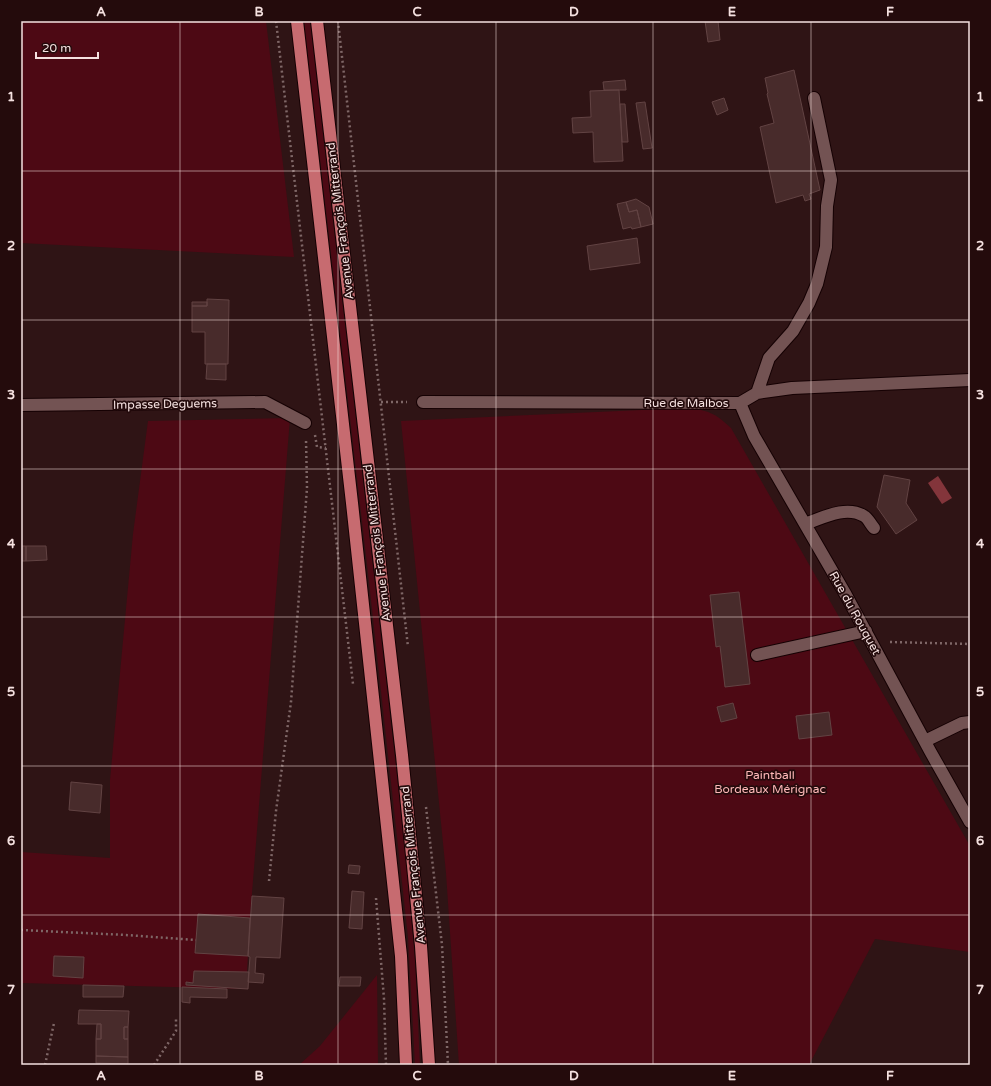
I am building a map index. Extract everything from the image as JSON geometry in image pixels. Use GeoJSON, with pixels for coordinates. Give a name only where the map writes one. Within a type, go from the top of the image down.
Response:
{"type":"FeatureCollection","features":[{"type":"Feature","properties":{"kind":"main road","name":"Avenue François Mitterrand"},"geometry":{"type":"LineString","coordinates":[[297,21],[353,511],[400,948],[406,1065]]}},
{"type":"Feature","properties":{"kind":"main road","name":"Avenue François Mitterrand"},"geometry":{"type":"LineString","coordinates":[[317,21],[402,755],[421,946],[429,1065]]}},
{"type":"Feature","properties":{"kind":"street"},"geometry":{"type":"LineString","coordinates":[[757,393],[770,358],[793,331],[809,303],[817,284],[826,247],[827,206],[831,180],[814,98]]}},
{"type":"Feature","properties":{"kind":"street","name":"Rue de Malbos"},"geometry":{"type":"LineString","coordinates":[[422,402],[740,403],[757,393],[792,388],[970,380]]}},
{"type":"Feature","properties":{"kind":"street","name":"Impasse Deguems"},"geometry":{"type":"LineString","coordinates":[[21,405],[265,402],[305,422]]}},
{"type":"Feature","properties":{"kind":"street","name":"Rue du Rouquet"},"geometry":{"type":"LineString","coordinates":[[740,403],[754,436],[866,631],[970,822]]}},
{"type":"Feature","properties":{"kind":"street"},"geometry":{"type":"LineString","coordinates":[[805,524],[840,512],[853,512],[865,516],[874,528]]}},
{"type":"Feature","properties":{"kind":"street"},"geometry":{"type":"LineString","coordinates":[[757,655],[866,631]]}},
{"type":"Feature","properties":{"kind":"street"},"geometry":{"type":"LineString","coordinates":[[925,741],[962,724],[970,722]]}},
{"type":"Feature","properties":{"kind":"path"},"geometry":{"type":"LineString","coordinates":[[276,21],[354,688]]}},
{"type":"Feature","properties":{"kind":"path"},"geometry":{"type":"LineString","coordinates":[[338,21],[409,652]]}},
{"type":"Feature","properties":{"kind":"path"},"geometry":{"type":"LineString","coordinates":[[381,402],[422,402]]}},
{"type":"Feature","properties":{"kind":"path"},"geometry":{"type":"LineString","coordinates":[[269,881],[276,811],[290,702],[307,488],[305,422]]}},
{"type":"Feature","properties":{"kind":"path"},"geometry":{"type":"LineString","coordinates":[[872,642],[970,644]]}},
{"type":"Feature","properties":{"kind":"path"},"geometry":{"type":"LineString","coordinates":[[425,800],[442,945],[448,1065]]}},
{"type":"Feature","properties":{"kind":"path"},"geometry":{"type":"LineString","coordinates":[[376,891],[384,999],[386,1065]]}},
{"type":"Feature","properties":{"kind":"path"},"geometry":{"type":"LineString","coordinates":[[21,930],[196,940]]}},
{"type":"Feature","properties":{"kind":"path"},"geometry":{"type":"LineString","coordinates":[[154,1065],[176,1031],[176,1018]]}},
{"type":"Feature","properties":{"kind":"path"},"geometry":{"type":"LineString","coordinates":[[45,1065],[54,1023]]}},
{"type":"Feature","properties":{"kind":"green space"},"geometry":{"type":"Polygon","coordinates":[[[21,21],[266,21],[294,257],[21,243],[21,21]]]}},
{"type":"Feature","properties":{"kind":"green space"},"geometry":{"type":"Polygon","coordinates":[[[304,21],[310,21],[406,857],[415,959],[420,1065],[415,1065],[408,937],[368,573],[304,21]]]}},
{"type":"Feature","properties":{"kind":"green space","name":"Paintball Bordeaux Mérignac"},"geometry":{"type":"Polygon","coordinates":[[[686,408],[711,413],[731,428],[970,846],[970,952],[875,939],[809,1065],[459,1065],[446,873],[401,421],[686,408]]]}},
{"type":"Feature","properties":{"kind":"green space"},"geometry":{"type":"Polygon","coordinates":[[[290,418],[250,918],[247,972],[248,989],[21,983],[21,852],[110,858],[110,780],[133,534],[148,421],[290,418]]]}},
{"type":"Feature","properties":{"kind":"green space"},"geometry":{"type":"Polygon","coordinates":[[[377,975],[378,1065],[299,1065],[320,1046],[377,975]]]}},
{"type":"Feature","properties":{"kind":"shaded area"},"geometry":{"type":"Polygon","coordinates":[[[938,476],[952,498],[942,504],[928,483],[938,476]]]}},
{"type":"Feature","properties":{"kind":"building"},"geometry":{"type":"Polygon","coordinates":[[[705,21],[718,21],[720,40],[708,42],[705,21]]]}},
{"type":"Feature","properties":{"kind":"building"},"geometry":{"type":"Polygon","coordinates":[[[794,70],[820,190],[809,194],[811,199],[805,201],[803,195],[776,203],[760,127],[774,123],[765,78],[794,70]]]}},
{"type":"Feature","properties":{"kind":"building"},"geometry":{"type":"Polygon","coordinates":[[[625,80],[626,90],[604,90],[603,82],[625,80]]]}},
{"type":"Feature","properties":{"kind":"building"},"geometry":{"type":"Polygon","coordinates":[[[619,90],[623,161],[594,162],[593,132],[573,133],[572,118],[591,117],[590,91],[619,90]]]}},
{"type":"Feature","properties":{"kind":"building"},"geometry":{"type":"Polygon","coordinates":[[[724,98],[728,110],[717,115],[712,102],[724,98]]]}},
{"type":"Feature","properties":{"kind":"building"},"geometry":{"type":"Polygon","coordinates":[[[645,102],[652,148],[643,149],[636,103],[645,102]]]}},
{"type":"Feature","properties":{"kind":"building"},"geometry":{"type":"Polygon","coordinates":[[[620,104],[625,104],[628,142],[622,142],[620,104]]]}},
{"type":"Feature","properties":{"kind":"building"},"geometry":{"type":"Polygon","coordinates":[[[636,199],[649,207],[653,224],[641,227],[637,210],[629,212],[626,202],[636,199]]]}},
{"type":"Feature","properties":{"kind":"building"},"geometry":{"type":"Polygon","coordinates":[[[626,202],[629,212],[637,210],[641,227],[623,229],[617,204],[626,202]]]}},
{"type":"Feature","properties":{"kind":"building"},"geometry":{"type":"Polygon","coordinates":[[[637,238],[640,263],[590,270],[587,246],[637,238]]]}},
{"type":"Feature","properties":{"kind":"building"},"geometry":{"type":"Polygon","coordinates":[[[207,299],[229,300],[228,364],[205,364],[205,332],[192,332],[192,306],[207,306],[207,299]]]}},
{"type":"Feature","properties":{"kind":"building"},"geometry":{"type":"Polygon","coordinates":[[[192,302],[207,302],[207,306],[192,306],[192,302]]]}},
{"type":"Feature","properties":{"kind":"building"},"geometry":{"type":"Polygon","coordinates":[[[207,364],[226,364],[226,380],[206,379],[207,364]]]}},
{"type":"Feature","properties":{"kind":"building"},"geometry":{"type":"Polygon","coordinates":[[[884,475],[910,480],[906,503],[917,520],[896,534],[877,507],[884,475]]]}},
{"type":"Feature","properties":{"kind":"building"},"geometry":{"type":"Polygon","coordinates":[[[21,546],[26,546],[26,561],[21,561],[21,546]]]}},
{"type":"Feature","properties":{"kind":"building"},"geometry":{"type":"Polygon","coordinates":[[[26,546],[46,546],[47,560],[26,561],[26,546]]]}},
{"type":"Feature","properties":{"kind":"building"},"geometry":{"type":"Polygon","coordinates":[[[739,592],[750,684],[725,687],[720,646],[716,647],[710,595],[739,592]]]}},
{"type":"Feature","properties":{"kind":"building"},"geometry":{"type":"Polygon","coordinates":[[[733,703],[737,718],[721,722],[717,707],[733,703]]]}},
{"type":"Feature","properties":{"kind":"building"},"geometry":{"type":"Polygon","coordinates":[[[829,712],[832,735],[799,739],[796,716],[829,712]]]}},
{"type":"Feature","properties":{"kind":"building"},"geometry":{"type":"Polygon","coordinates":[[[71,782],[102,785],[100,813],[69,810],[71,782]]]}},
{"type":"Feature","properties":{"kind":"building"},"geometry":{"type":"Polygon","coordinates":[[[349,865],[360,866],[359,874],[348,873],[349,865]]]}},
{"type":"Feature","properties":{"kind":"building"},"geometry":{"type":"Polygon","coordinates":[[[352,891],[364,892],[362,929],[349,928],[352,891]]]}},
{"type":"Feature","properties":{"kind":"building"},"geometry":{"type":"Polygon","coordinates":[[[252,896],[284,898],[280,958],[256,957],[255,973],[264,974],[263,983],[248,982],[250,957],[248,956],[252,896]]]}},
{"type":"Feature","properties":{"kind":"building"},"geometry":{"type":"Polygon","coordinates":[[[198,914],[250,918],[248,956],[195,953],[198,914]]]}},
{"type":"Feature","properties":{"kind":"building"},"geometry":{"type":"Polygon","coordinates":[[[54,956],[84,957],[83,978],[53,976],[54,956]]]}},
{"type":"Feature","properties":{"kind":"building"},"geometry":{"type":"Polygon","coordinates":[[[194,971],[249,972],[248,989],[186,985],[186,982],[193,983],[194,971]]]}},
{"type":"Feature","properties":{"kind":"building"},"geometry":{"type":"Polygon","coordinates":[[[340,977],[361,977],[360,986],[339,986],[340,977]]]}},
{"type":"Feature","properties":{"kind":"building"},"geometry":{"type":"Polygon","coordinates":[[[83,985],[124,986],[123,997],[83,997],[83,985]]]}},
{"type":"Feature","properties":{"kind":"building"},"geometry":{"type":"Polygon","coordinates":[[[182,987],[227,989],[227,998],[190,997],[190,1003],[182,1002],[182,987]]]}},
{"type":"Feature","properties":{"kind":"building"},"geometry":{"type":"Polygon","coordinates":[[[79,1010],[129,1011],[128,1027],[124,1027],[124,1039],[128,1039],[128,1057],[96,1056],[96,1039],[101,1039],[101,1024],[78,1024],[79,1010]]]}},
{"type":"Feature","properties":{"kind":"building"},"geometry":{"type":"Polygon","coordinates":[[[97,1024],[101,1024],[101,1039],[96,1039],[97,1024]]]}},
{"type":"Feature","properties":{"kind":"building"},"geometry":{"type":"Polygon","coordinates":[[[124,1027],[128,1027],[128,1039],[124,1039],[124,1027]]]}},
{"type":"Feature","properties":{"kind":"building"},"geometry":{"type":"Polygon","coordinates":[[[96,1056],[128,1057],[128,1064],[96,1063],[96,1056]]]}}]}
